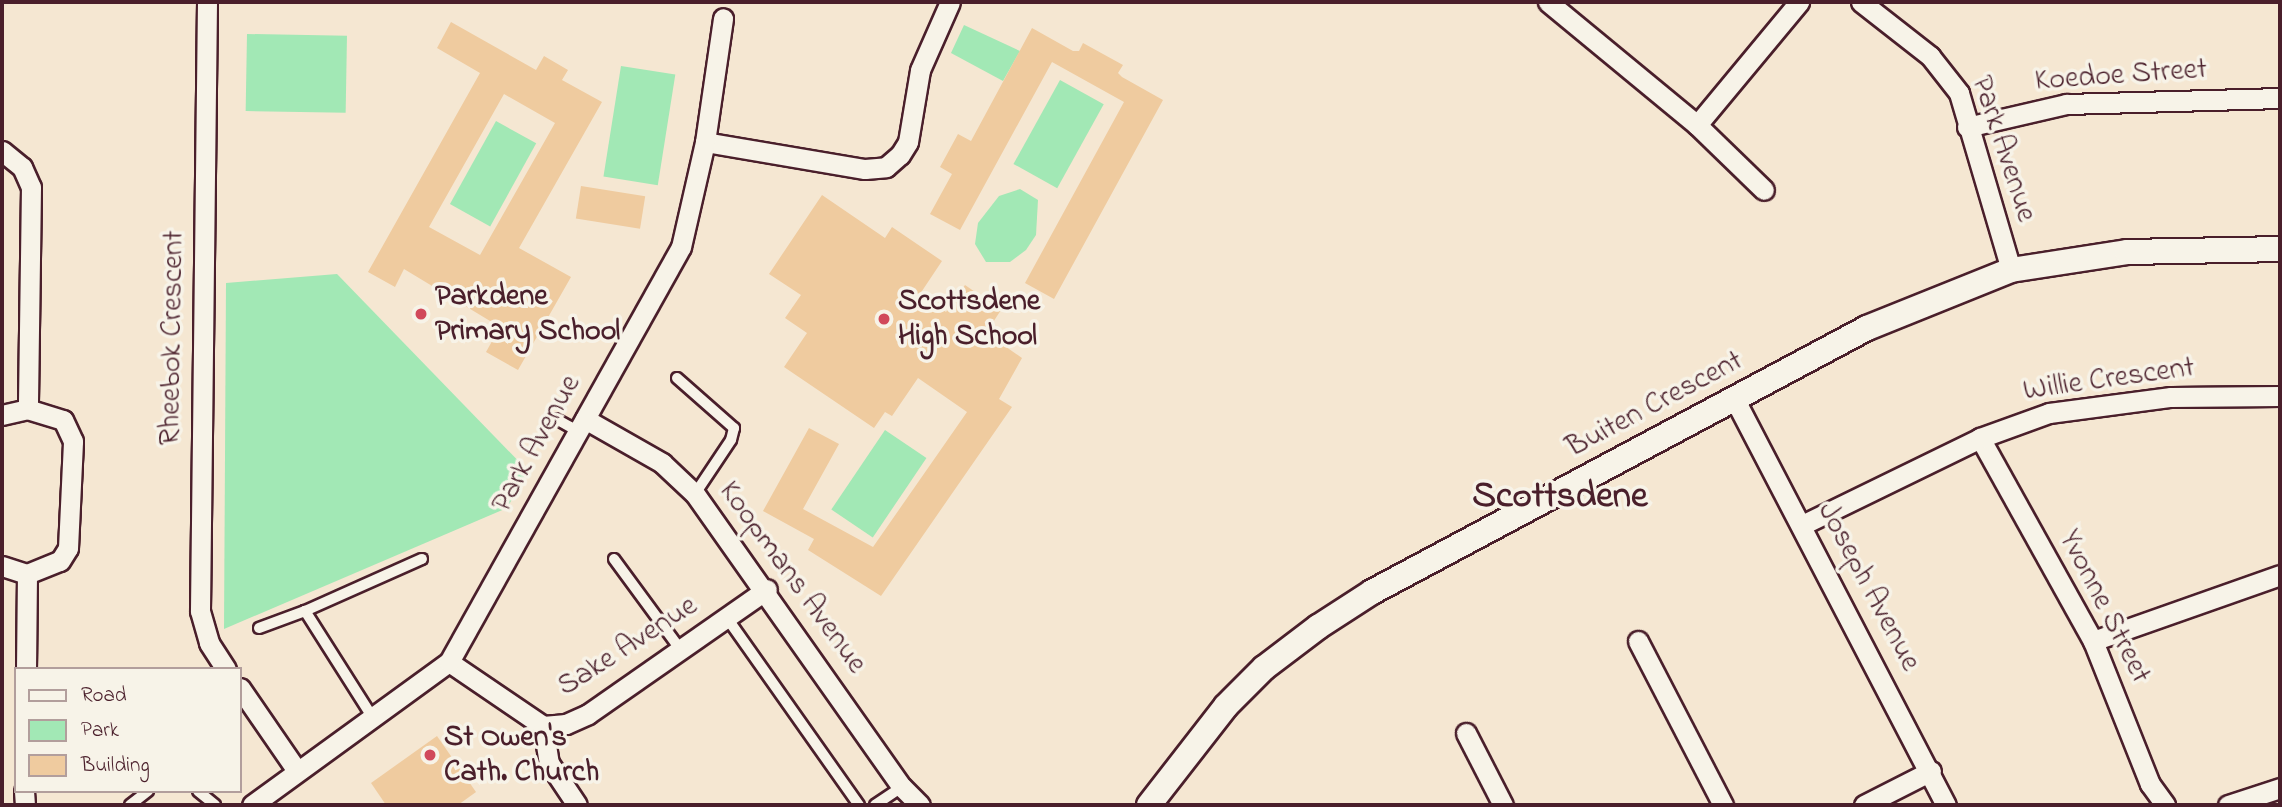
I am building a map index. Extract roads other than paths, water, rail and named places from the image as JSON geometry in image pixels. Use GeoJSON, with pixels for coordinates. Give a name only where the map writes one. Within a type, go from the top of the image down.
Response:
{"type":"FeatureCollection","features":[{"type":"Feature","properties":{"kind":"street","name":"Rheebok Crescent"},"geometry":{"type":"LineString","coordinates":[[207,2],[200,611],[209,643],[225,667]]}},
{"type":"Feature","properties":{"kind":"street"},"geometry":{"type":"LineString","coordinates":[[705,142],[865,169],[886,166],[901,156],[908,142],[920,70],[950,2]]}},
{"type":"Feature","properties":{"kind":"street"},"geometry":{"type":"LineString","coordinates":[[1548,2],[1697,125],[1764,190]]}},
{"type":"Feature","properties":{"kind":"street"},"geometry":{"type":"LineString","coordinates":[[1697,125],[1799,2]]}},
{"type":"Feature","properties":{"kind":"street","name":"Park Avenue"},"geometry":{"type":"LineString","coordinates":[[1861,2],[1948,75],[1959,93],[2011,270]]}},
{"type":"Feature","properties":{"kind":"street","name":"Park Avenue"},"geometry":{"type":"LineString","coordinates":[[263,802],[297,771],[449,662],[681,247],[705,142],[723,18]]}},
{"type":"Feature","properties":{"kind":"street","name":"Koedoe Street"},"geometry":{"type":"LineString","coordinates":[[1967,127],[2066,104],[2280,98]]}},
{"type":"Feature","properties":{"kind":"street"},"geometry":{"type":"LineString","coordinates":[[2,151],[22,167],[31,187],[29,409]]}},
{"type":"Feature","properties":{"kind":"street","name":"Buiten Crescent"},"geometry":{"type":"LineString","coordinates":[[1149,805],[1190,747],[1226,706],[1264,668],[1318,626],[1384,586],[1867,328],[2011,270],[2127,252],[2280,248]]}},
{"type":"Feature","properties":{"kind":"street","name":"Willie Crescent"},"geometry":{"type":"LineString","coordinates":[[1802,525],[1980,438],[2049,413],[2171,397],[2280,396]]}},
{"type":"Feature","properties":{"kind":"street","name":"Joseph Avenue"},"geometry":{"type":"LineString","coordinates":[[1734,398],[1931,771],[1946,805]]}},
{"type":"Feature","properties":{"kind":"street"},"geometry":{"type":"LineString","coordinates":[[2,415],[29,409],[63,420],[73,441],[68,548],[60,561],[27,574],[2,566]]}},
{"type":"Feature","properties":{"kind":"street","name":"Koopmans Avenue"},"geometry":{"type":"LineString","coordinates":[[582,425],[662,463],[695,494],[767,589],[902,786],[920,805]]}},
{"type":"Feature","properties":{"kind":"street","name":"Yvonne Street"},"geometry":{"type":"LineString","coordinates":[[1980,438],[2093,641],[2150,784],[2165,805]]}},
{"type":"Feature","properties":{"kind":"street"},"geometry":{"type":"LineString","coordinates":[[26,667],[27,574]]}},
{"type":"Feature","properties":{"kind":"street"},"geometry":{"type":"LineString","coordinates":[[2093,641],[2280,575]]}},
{"type":"Feature","properties":{"kind":"street","name":"Sake Avenue"},"geometry":{"type":"LineString","coordinates":[[449,662],[543,726],[588,714],[767,589]]}},
{"type":"Feature","properties":{"kind":"street"},"geometry":{"type":"LineString","coordinates":[[1638,641],[1723,805]]}},
{"type":"Feature","properties":{"kind":"street"},"geometry":{"type":"LineString","coordinates":[[242,691],[297,771]]}},
{"type":"Feature","properties":{"kind":"street"},"geometry":{"type":"LineString","coordinates":[[543,726],[549,763],[577,805]]}},
{"type":"Feature","properties":{"kind":"street"},"geometry":{"type":"LineString","coordinates":[[1465,733],[1503,805]]}},
{"type":"Feature","properties":{"kind":"street"},"geometry":{"type":"LineString","coordinates":[[1864,805],[1931,771]]}},
{"type":"Feature","properties":{"kind":"street"},"geometry":{"type":"LineString","coordinates":[[2228,805],[2280,788]]}},
{"type":"Feature","properties":{"kind":"lane"},"geometry":{"type":"LineString","coordinates":[[677,378],[683,389],[726,418]]}},
{"type":"Feature","properties":{"kind":"lane"},"geometry":{"type":"LineString","coordinates":[[695,494],[731,440],[733,428],[719,401]]}},
{"type":"Feature","properties":{"kind":"lane"},"geometry":{"type":"LineString","coordinates":[[556,419],[582,425]]}},
{"type":"Feature","properties":{"kind":"lane"},"geometry":{"type":"LineString","coordinates":[[259,628],[305,611],[422,559]]}},
{"type":"Feature","properties":{"kind":"lane"},"geometry":{"type":"LineString","coordinates":[[614,559],[680,649]]}},
{"type":"Feature","properties":{"kind":"lane"},"geometry":{"type":"LineString","coordinates":[[305,611],[373,719]]}},
{"type":"Feature","properties":{"kind":"lane"},"geometry":{"type":"LineString","coordinates":[[727,618],[859,805]]}},
{"type":"Feature","properties":{"kind":"lane"},"geometry":{"type":"LineString","coordinates":[[876,805],[902,786]]}},
{"type":"Feature","properties":{"kind":"lane"},"geometry":{"type":"LineString","coordinates":[[130,805],[145,793]]}},
{"type":"Feature","properties":{"kind":"lane"},"geometry":{"type":"LineString","coordinates":[[200,793],[215,805]]}},
{"type":"Feature","properties":{"kind":"place","name":"Parkdene Primary School"},"geometry":{"type":"Point","coordinates":[421,314]}},
{"type":"Feature","properties":{"kind":"place","name":"Scottsdene High School"},"geometry":{"type":"Point","coordinates":[884,319]}},
{"type":"Feature","properties":{"kind":"place","name":"St Owen's Cath. Church"},"geometry":{"type":"Point","coordinates":[430,755]}},
{"type":"Feature","properties":{"kind":"district","name":"Scottsdene"},"geometry":{"type":"Point","coordinates":[1560,497]}}]}
